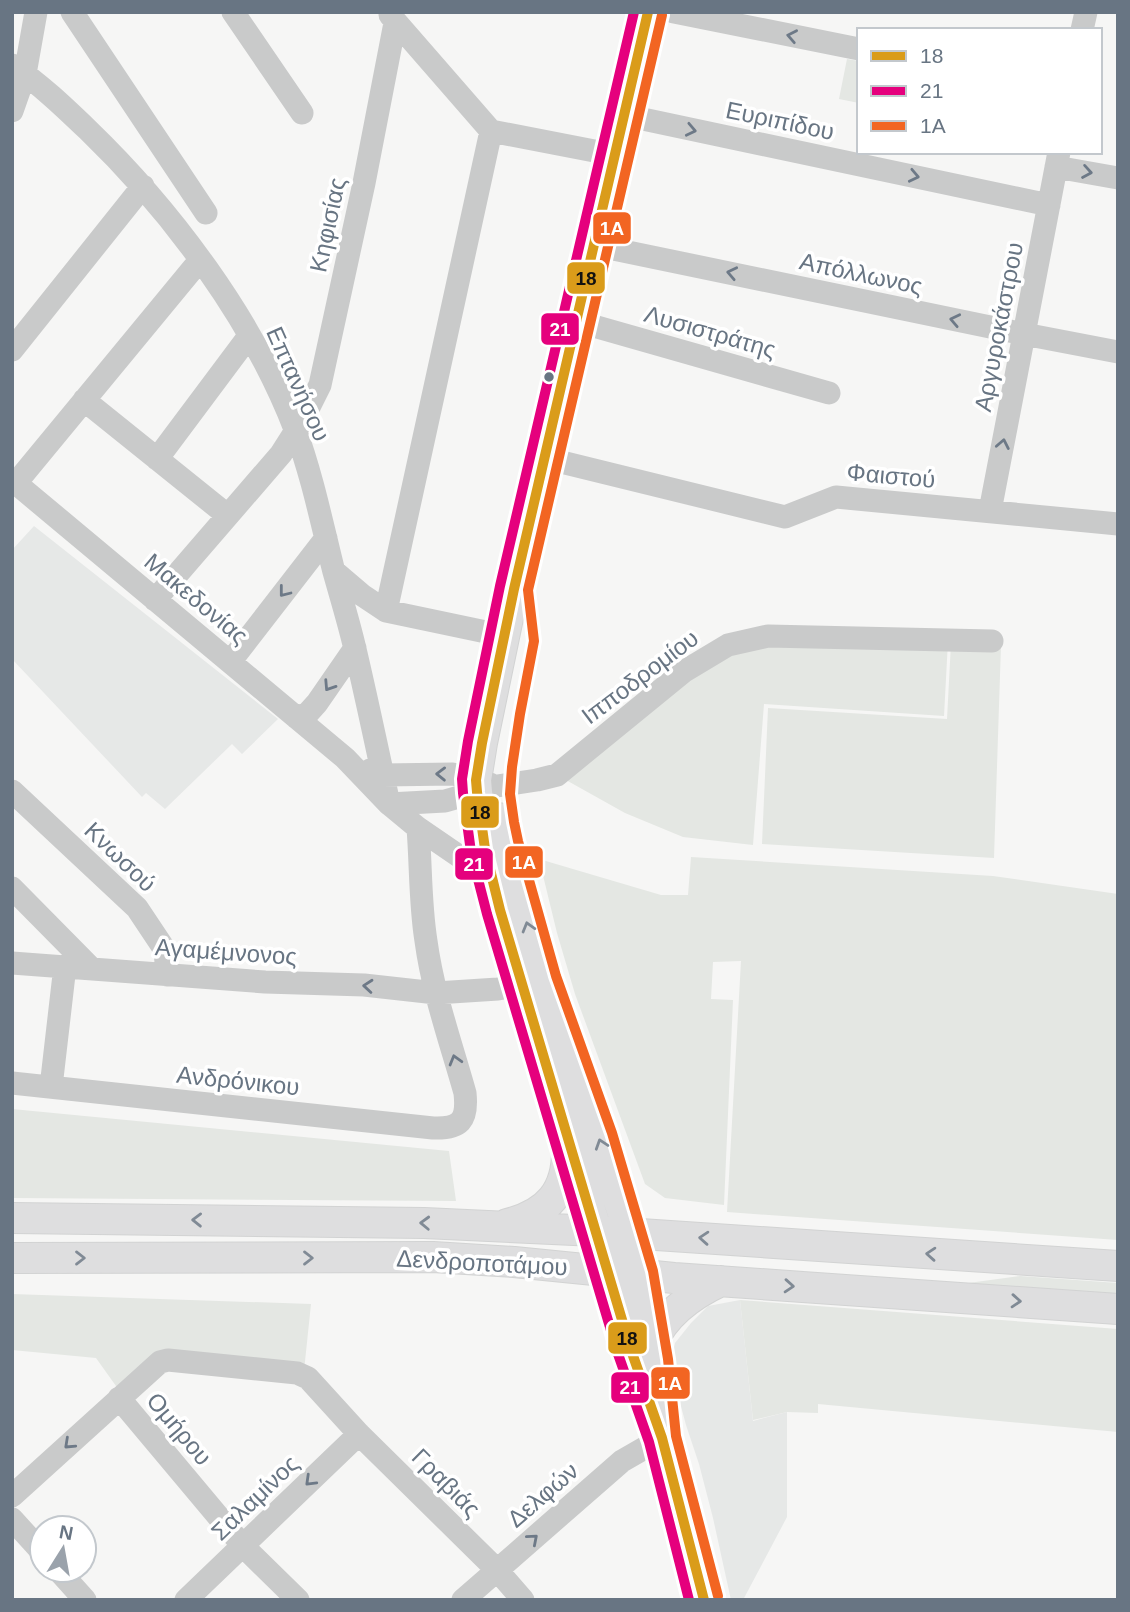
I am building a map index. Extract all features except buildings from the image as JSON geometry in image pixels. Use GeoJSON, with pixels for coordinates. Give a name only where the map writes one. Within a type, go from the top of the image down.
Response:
{"type":"FeatureCollection","features":[{"type":"Feature","properties":{"kind":"main road"},"geometry":{"type":"LineString","coordinates":[[648,12],[514,589],[482,743],[481,829],[491,878],[599,1137],[629,1233],[640,1275],[652,1343],[662,1438]]}},
{"type":"Feature","properties":{"kind":"main road"},"geometry":{"type":"LineString","coordinates":[[493,1227],[523,1220],[548,1205],[562,1183],[568,1150],[498,815],[483,786],[502,733],[520,640],[514,589]]}},
{"type":"Feature","properties":{"kind":"main road"},"geometry":{"type":"LineString","coordinates":[[565,1130],[635,1364],[662,1438],[704,1600]]}},
{"type":"Feature","properties":{"kind":"main road","name":"Δενδροποτάμου"},"geometry":{"type":"LineString","coordinates":[[12,1218],[425,1223],[629,1233],[1118,1266]]}},
{"type":"Feature","properties":{"kind":"main road","name":"Δενδροποτάμου"},"geometry":{"type":"LineString","coordinates":[[12,1258],[433,1257],[640,1275],[1118,1308]]}},
{"type":"Feature","properties":{"kind":"main road"},"geometry":{"type":"LineString","coordinates":[[652,1343],[680,1306],[721,1281]]}},
{"type":"Feature","properties":{"kind":"street"},"geometry":{"type":"LineString","coordinates":[[12,111],[19,69],[36,12]]}},
{"type":"Feature","properties":{"kind":"street"},"geometry":{"type":"LineString","coordinates":[[72,12],[206,213]]}},
{"type":"Feature","properties":{"kind":"street"},"geometry":{"type":"LineString","coordinates":[[233,12],[302,113]]}},
{"type":"Feature","properties":{"kind":"street"},"geometry":{"type":"LineString","coordinates":[[674,12],[857,49]]}},
{"type":"Feature","properties":{"kind":"street"},"geometry":{"type":"LineString","coordinates":[[392,18],[491,131],[615,155]]}},
{"type":"Feature","properties":{"kind":"street","name":"Κηφισίας"},"geometry":{"type":"LineString","coordinates":[[155,600],[281,454],[296,432],[320,385],[364,183],[392,18]]}},
{"type":"Feature","properties":{"kind":"street","name":"Επτανήσου"},"geometry":{"type":"LineString","coordinates":[[19,69],[72,115],[143,186],[200,260],[249,336],[274,382],[296,432],[326,538],[355,648],[389,804]]}},
{"type":"Feature","properties":{"kind":"street","name":"Ευριπίδου"},"geometry":{"type":"LineString","coordinates":[[624,116],[1049,205]]}},
{"type":"Feature","properties":{"kind":"street"},"geometry":{"type":"LineString","coordinates":[[386,611],[491,131]]}},
{"type":"Feature","properties":{"kind":"street"},"geometry":{"type":"LineString","coordinates":[[1057,159],[1118,178]]}},
{"type":"Feature","properties":{"kind":"street","name":"Αργυροκάστρου"},"geometry":{"type":"LineString","coordinates":[[990,511],[1057,159]]}},
{"type":"Feature","properties":{"kind":"street"},"geometry":{"type":"LineString","coordinates":[[12,350],[143,186]]}},
{"type":"Feature","properties":{"kind":"street","name":"Απόλλωνος"},"geometry":{"type":"LineString","coordinates":[[594,245],[1118,352]]}},
{"type":"Feature","properties":{"kind":"street"},"geometry":{"type":"LineString","coordinates":[[14,482],[200,260]]}},
{"type":"Feature","properties":{"kind":"street","name":"Λυσιστράτης"},"geometry":{"type":"LineString","coordinates":[[576,321],[829,393]]}},
{"type":"Feature","properties":{"kind":"street"},"geometry":{"type":"LineString","coordinates":[[157,459],[249,336]]}},
{"type":"Feature","properties":{"kind":"street"},"geometry":{"type":"LineString","coordinates":[[84,400],[228,515]]}},
{"type":"Feature","properties":{"kind":"street","name":"Φαιστού"},"geometry":{"type":"LineString","coordinates":[[545,458],[785,517],[836,497],[1118,524]]}},
{"type":"Feature","properties":{"kind":"street","name":"Μακεδονίας"},"geometry":{"type":"LineString","coordinates":[[14,482],[345,758],[389,804],[418,828],[491,878]]}},
{"type":"Feature","properties":{"kind":"street"},"geometry":{"type":"LineString","coordinates":[[230,662],[326,538]]}},
{"type":"Feature","properties":{"kind":"street"},"geometry":{"type":"LineString","coordinates":[[335,572],[386,611],[505,636]]}},
{"type":"Feature","properties":{"kind":"street","name":"Ιπποδρομίου"},"geometry":{"type":"LineString","coordinates":[[483,786],[557,775],[683,672],[728,645],[768,636],[992,641]]}},
{"type":"Feature","properties":{"kind":"street"},"geometry":{"type":"LineString","coordinates":[[297,718],[308,713],[317,703],[355,648]]}},
{"type":"Feature","properties":{"kind":"street","name":"Μακεδονίας"},"geometry":{"type":"LineString","coordinates":[[345,758],[383,775],[443,773],[483,786]]}},
{"type":"Feature","properties":{"kind":"street"},"geometry":{"type":"LineString","coordinates":[[389,804],[445,801],[483,786]]}},
{"type":"Feature","properties":{"kind":"street","name":"Κνωσού"},"geometry":{"type":"LineString","coordinates":[[12,791],[137,908],[165,950],[167,975]]}},
{"type":"Feature","properties":{"kind":"street"},"geometry":{"type":"LineString","coordinates":[[418,828],[421,901],[436,993]]}},
{"type":"Feature","properties":{"kind":"street"},"geometry":{"type":"LineString","coordinates":[[12,888],[91,968]]}},
{"type":"Feature","properties":{"kind":"street","name":"Αγαμέμνονος"},"geometry":{"type":"LineString","coordinates":[[12,963],[265,982],[364,985],[436,993],[533,983]]}},
{"type":"Feature","properties":{"kind":"street"},"geometry":{"type":"LineString","coordinates":[[51,1087],[65,966]]}},
{"type":"Feature","properties":{"kind":"street","name":"Ανδρόνικου"},"geometry":{"type":"LineString","coordinates":[[12,1083],[449,1128],[458,1124],[466,1113],[465,1093],[436,993]]}},
{"type":"Feature","properties":{"kind":"street","name":"Γραβιάς"},"geometry":{"type":"LineString","coordinates":[[119,1398],[156,1364],[164,1360],[297,1373],[308,1378],[359,1434],[497,1570],[523,1600]]}},
{"type":"Feature","properties":{"kind":"street","name":"Ομήρου"},"geometry":{"type":"LineString","coordinates":[[12,1496],[119,1398],[243,1546],[298,1600]]}},
{"type":"Feature","properties":{"kind":"street","name":"Σαλαμίνος"},"geometry":{"type":"LineString","coordinates":[[186,1600],[359,1434]]}},
{"type":"Feature","properties":{"kind":"street","name":"Δελφών"},"geometry":{"type":"LineString","coordinates":[[463,1600],[622,1461],[662,1438]]}},
{"type":"Feature","properties":{"kind":"street"},"geometry":{"type":"LineString","coordinates":[[12,1519],[28,1537]]}},
{"type":"Feature","properties":{"kind":"street"},"geometry":{"type":"LineString","coordinates":[[71,1584],[85,1600]]}},
{"type":"Feature","properties":{"kind":"shaded area"},"geometry":{"type":"Polygon","coordinates":[[[847,59],[857,61],[857,103],[839,99],[847,59]]]}},
{"type":"Feature","properties":{"kind":"shaded area"},"geometry":{"type":"Polygon","coordinates":[[[34,526],[278,719],[242,754],[232,744],[165,809],[146,793],[142,797],[12,659],[12,550],[34,526]]]}},
{"type":"Feature","properties":{"kind":"shaded area"},"geometry":{"type":"Polygon","coordinates":[[[948,641],[944,716],[764,704],[753,845],[683,837],[625,813],[557,775],[728,645],[948,641]]]}},
{"type":"Feature","properties":{"kind":"shaded area"},"geometry":{"type":"Polygon","coordinates":[[[951,643],[1001,645],[994,858],[762,844],[768,708],[947,719],[951,643]]]}},
{"type":"Feature","properties":{"kind":"shaded area"},"geometry":{"type":"Polygon","coordinates":[[[691,857],[993,876],[1118,894],[1118,1240],[727,1212],[741,961],[713,962],[711,999],[733,1000],[724,1205],[665,1198],[645,1184],[575,994],[539,859],[661,895],[688,895],[691,857]]]}},
{"type":"Feature","properties":{"kind":"shaded area"},"geometry":{"type":"Polygon","coordinates":[[[12,1109],[449,1151],[456,1201],[12,1198],[12,1109]]]}},
{"type":"Feature","properties":{"kind":"shaded area"},"geometry":{"type":"Polygon","coordinates":[[[1020,1276],[1118,1283],[1118,1295],[961,1284],[1020,1276]]]}},
{"type":"Feature","properties":{"kind":"shaded area"},"geometry":{"type":"Polygon","coordinates":[[[12,1294],[311,1304],[304,1371],[163,1356],[121,1393],[96,1358],[12,1350],[12,1294]]]}},
{"type":"Feature","properties":{"kind":"shaded area"},"geometry":{"type":"Polygon","coordinates":[[[740,1300],[753,1421],[787,1412],[787,1517],[743,1600],[731,1600],[699,1464],[670,1365],[675,1343],[708,1306],[740,1300]]]}},
{"type":"Feature","properties":{"kind":"shaded area"},"geometry":{"type":"Polygon","coordinates":[[[740,1300],[1118,1329],[1118,1432],[818,1404],[818,1413],[787,1412],[753,1420],[740,1300]]]}},
{"type":"Feature","properties":{"kind":"transit line","name":"21"},"geometry":{"type":"LineString","coordinates":[[634,12],[500,586],[462,779],[471,852],[487,914],[618,1354],[649,1442],[689,1600]]}},
{"type":"Feature","properties":{"kind":"transit line","name":"18"},"geometry":{"type":"LineString","coordinates":[[648,12],[514,589],[476,780],[485,849],[500,910],[631,1350],[662,1438],[704,1600]]}},
{"type":"Feature","properties":{"kind":"transit line","name":"1Α"},"geometry":{"type":"LineString","coordinates":[[662,15],[528,590],[534,641],[520,714],[510,794],[518,841],[556,976],[612,1133],[653,1271],[668,1359],[676,1436],[718,1596]]}}]}
